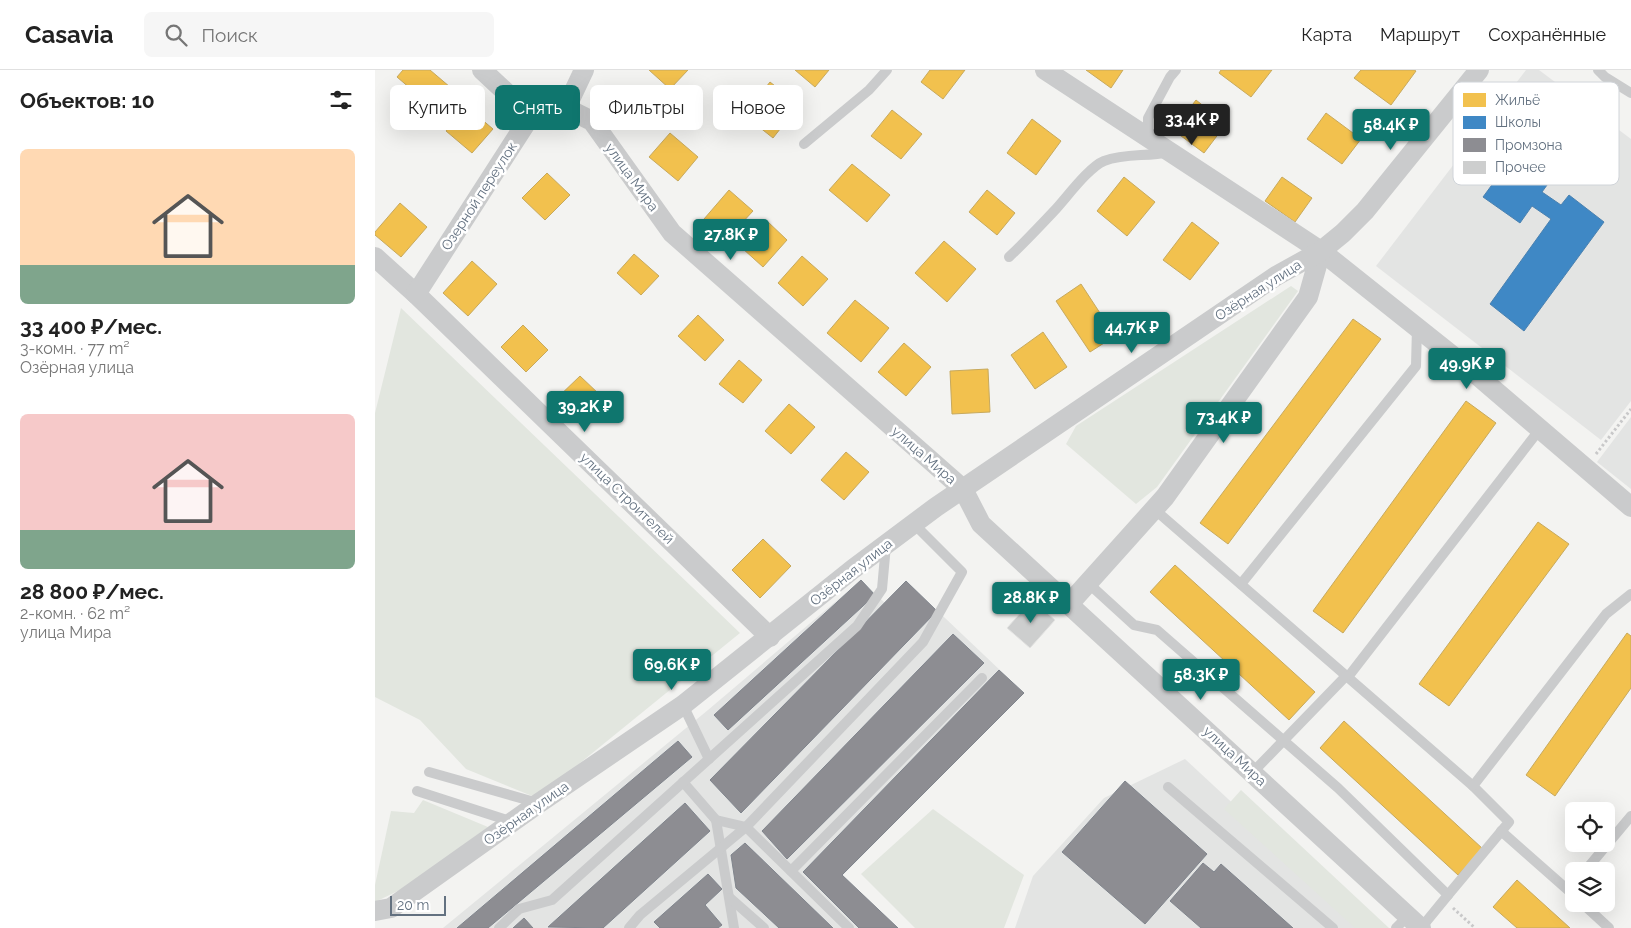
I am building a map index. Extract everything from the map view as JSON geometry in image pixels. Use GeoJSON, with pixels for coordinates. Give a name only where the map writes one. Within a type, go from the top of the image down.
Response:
{"type":"FeatureCollection","features":[{"type":"Feature","properties":{"kind":"street","name":"улица Мира"},"geometry":{"type":"LineString","coordinates":[[482,70],[498,85]]}},
{"type":"Feature","properties":{"kind":"street"},"geometry":{"type":"LineString","coordinates":[[577,85],[584,70]]}},
{"type":"Feature","properties":{"kind":"street","name":"Озёрная улица"},"geometry":{"type":"LineString","coordinates":[[1045,70],[1321,251],[1477,376],[1631,506]]}},
{"type":"Feature","properties":{"kind":"street","name":"Озёрная улица"},"geometry":{"type":"LineString","coordinates":[[1469,82],[1479,70]]}},
{"type":"Feature","properties":{"kind":"street","name":"Озёрная улица"},"geometry":{"type":"LineString","coordinates":[[383,910],[683,705],[853,569],[963,489],[1276,276],[1321,251],[1343,234],[1365,211],[1453,102]]}},
{"type":"Feature","properties":{"kind":"street","name":"улица Мира"},"geometry":{"type":"LineString","coordinates":[[580,115],[592,121],[672,233],[963,489],[981,524],[1253,772],[1412,925]]}},
{"type":"Feature","properties":{"kind":"street","name":"Озерной переулок"},"geometry":{"type":"LineString","coordinates":[[415,294],[521,130]]}},
{"type":"Feature","properties":{"kind":"street","name":"Озёрная улица"},"geometry":{"type":"LineString","coordinates":[[1069,604],[1165,497],[1308,297],[1321,251]]}},
{"type":"Feature","properties":{"kind":"street","name":"улица Строителей"},"geometry":{"type":"LineString","coordinates":[[375,257],[770,636]]}},
{"type":"Feature","properties":{"kind":"lane"},"geometry":{"type":"LineString","coordinates":[[804,144],[869,90],[887,70]]}},
{"type":"Feature","properties":{"kind":"lane"},"geometry":{"type":"LineString","coordinates":[[1148,138],[1147,118],[1170,77],[1176,70]]}},
{"type":"Feature","properties":{"kind":"lane"},"geometry":{"type":"LineString","coordinates":[[1598,70],[1613,82]]}},
{"type":"Feature","properties":{"kind":"lane"},"geometry":{"type":"LineString","coordinates":[[1619,86],[1631,93]]}},
{"type":"Feature","properties":{"kind":"lane"},"geometry":{"type":"LineString","coordinates":[[1009,257],[1101,162],[1121,156],[1153,156],[1169,152]]}},
{"type":"Feature","properties":{"kind":"lane"},"geometry":{"type":"LineString","coordinates":[[1241,584],[1416,366],[1417,327]]}},
{"type":"Feature","properties":{"kind":"lane"},"geometry":{"type":"LineString","coordinates":[[1253,772],[1347,676],[1540,429]]}},
{"type":"Feature","properties":{"kind":"lane"},"geometry":{"type":"LineString","coordinates":[[1154,509],[1473,786],[1509,822],[1446,897],[1412,925]]}},
{"type":"Feature","properties":{"kind":"lane"},"geometry":{"type":"LineString","coordinates":[[629,928],[640,915],[745,827],[923,642],[962,572],[914,524]]}},
{"type":"Feature","properties":{"kind":"lane"},"geometry":{"type":"LineString","coordinates":[[499,928],[519,909],[552,900],[857,626],[883,589],[886,544]]}},
{"type":"Feature","properties":{"kind":"lane"},"geometry":{"type":"LineString","coordinates":[[1087,584],[1134,625],[1157,630],[1284,740],[1338,788],[1446,897]]}},
{"type":"Feature","properties":{"kind":"lane"},"geometry":{"type":"LineString","coordinates":[[1473,786],[1606,614],[1631,594]]}},
{"type":"Feature","properties":{"kind":"lane"},"geometry":{"type":"LineString","coordinates":[[791,871],[982,678]]}},
{"type":"Feature","properties":{"kind":"lane"},"geometry":{"type":"LineString","coordinates":[[683,705],[709,759]]}},
{"type":"Feature","properties":{"kind":"lane"},"geometry":{"type":"LineString","coordinates":[[429,772],[539,803]]}},
{"type":"Feature","properties":{"kind":"lane"},"geometry":{"type":"LineString","coordinates":[[683,782],[716,820],[735,928]]}},
{"type":"Feature","properties":{"kind":"lane"},"geometry":{"type":"LineString","coordinates":[[1168,787],[1333,928]]}},
{"type":"Feature","properties":{"kind":"lane"},"geometry":{"type":"LineString","coordinates":[[417,791],[514,822]]}},
{"type":"Feature","properties":{"kind":"lane"},"geometry":{"type":"LineString","coordinates":[[1593,862],[1631,816]]}},
{"type":"Feature","properties":{"kind":"lane"},"geometry":{"type":"LineString","coordinates":[[716,820],[745,827],[849,928]]}},
{"type":"Feature","properties":{"kind":"lane"},"geometry":{"type":"LineString","coordinates":[[1501,831],[1565,885]]}},
{"type":"Feature","properties":{"kind":"lane"},"geometry":{"type":"LineString","coordinates":[[730,898],[764,928]]}},
{"type":"Feature","properties":{"kind":"lane"},"geometry":{"type":"LineString","coordinates":[[1592,912],[1609,928]]}},
{"type":"Feature","properties":{"kind":"path"},"geometry":{"type":"LineString","coordinates":[[1585,468],[1631,409]]}},
{"type":"Feature","properties":{"kind":"path"},"geometry":{"type":"LineString","coordinates":[[1446,897],[1475,928]]}},
{"type":"Feature","properties":{"kind":"shaded area"},"geometry":{"type":"Polygon","coordinates":[[[1526,70],[1539,70],[1555,82],[1517,82],[1526,70]]]}},
{"type":"Feature","properties":{"kind":"shaded area"},"geometry":{"type":"Polygon","coordinates":[[[1619,130],[1631,139],[1631,401],[1601,440],[1376,266],[1453,165],[1453,185],[1619,185],[1619,130]]]}},
{"type":"Feature","properties":{"kind":"shaded area"},"geometry":{"type":"Polygon","coordinates":[[[1291,286],[1298,291],[1157,487],[1136,504],[1066,444],[1076,426],[1291,286]]]}},
{"type":"Feature","properties":{"kind":"shaded area"},"geometry":{"type":"Polygon","coordinates":[[[401,308],[740,633],[537,798],[466,769],[420,720],[375,697],[375,413],[401,308]]]}},
{"type":"Feature","properties":{"kind":"shaded area"},"geometry":{"type":"Polygon","coordinates":[[[1631,417],[1631,489],[1597,462],[1631,417]]]}},
{"type":"Feature","properties":{"kind":"shaded area"},"geometry":{"type":"Polygon","coordinates":[[[861,580],[886,604],[906,581],[1024,693],[843,875],[898,928],[443,928],[708,710],[861,580]]]}},
{"type":"Feature","properties":{"kind":"shaded area"},"geometry":{"type":"Polygon","coordinates":[[[1185,759],[1367,928],[1015,928],[1033,876],[1104,798],[1185,759]]]}},
{"type":"Feature","properties":{"kind":"shaded area"},"geometry":{"type":"Polygon","coordinates":[[[1241,790],[1389,928],[1355,928],[1224,809],[1241,790]]]}},
{"type":"Feature","properties":{"kind":"shaded area"},"geometry":{"type":"Polygon","coordinates":[[[423,800],[488,827],[406,887],[375,902],[375,885],[391,811],[414,813],[423,800]]]}},
{"type":"Feature","properties":{"kind":"shaded area"},"geometry":{"type":"Polygon","coordinates":[[[933,809],[1024,875],[1004,928],[915,928],[861,874],[933,809]]]}},
{"type":"Feature","properties":{"kind":"building: Жильё"},"geometry":{"type":"Polygon","coordinates":[[[403,70],[430,70],[448,85],[406,85],[397,77],[403,70]]]}},
{"type":"Feature","properties":{"kind":"building: Жильё"},"geometry":{"type":"Polygon","coordinates":[[[649,70],[688,70],[674,85],[666,85],[649,70]]]}},
{"type":"Feature","properties":{"kind":"building: Жильё"},"geometry":{"type":"Polygon","coordinates":[[[795,70],[829,70],[815,87],[795,70]]]}},
{"type":"Feature","properties":{"kind":"building: Жильё"},"geometry":{"type":"Polygon","coordinates":[[[930,70],[965,70],[943,99],[921,82],[930,70]]]}},
{"type":"Feature","properties":{"kind":"building: Жильё"},"geometry":{"type":"Polygon","coordinates":[[[1086,70],[1123,70],[1111,88],[1086,70]]]}},
{"type":"Feature","properties":{"kind":"building: Жильё"},"geometry":{"type":"Polygon","coordinates":[[[1221,70],[1272,70],[1251,97],[1219,73],[1221,70]]]}},
{"type":"Feature","properties":{"kind":"building: Жильё"},"geometry":{"type":"Polygon","coordinates":[[[1361,70],[1416,71],[1391,105],[1354,78],[1361,70]]]}},
{"type":"Feature","properties":{"kind":"building: Жильё"},"geometry":{"type":"Polygon","coordinates":[[[1196,100],[1226,124],[1204,153],[1173,130],[1196,100]]]}},
{"type":"Feature","properties":{"kind":"building: Жильё"},"geometry":{"type":"Polygon","coordinates":[[[892,110],[922,134],[901,159],[871,136],[892,110]]]}},
{"type":"Feature","properties":{"kind":"building: Жильё"},"geometry":{"type":"Polygon","coordinates":[[[1326,113],[1361,139],[1342,164],[1307,139],[1326,113]]]}},
{"type":"Feature","properties":{"kind":"building: Жильё"},"geometry":{"type":"Polygon","coordinates":[[[1032,119],[1061,141],[1036,175],[1007,153],[1032,119]]]}},
{"type":"Feature","properties":{"kind":"building: Жильё"},"geometry":{"type":"Polygon","coordinates":[[[485,122],[493,129],[472,153],[446,131],[485,130],[485,122]]]}},
{"type":"Feature","properties":{"kind":"building: Жильё"},"geometry":{"type":"Polygon","coordinates":[[[763,130],[779,130],[773,138],[763,130]]]}},
{"type":"Feature","properties":{"kind":"building: Жильё"},"geometry":{"type":"Polygon","coordinates":[[[670,133],[698,157],[678,181],[649,157],[670,133]]]}},
{"type":"Feature","properties":{"kind":"building: Жильё"},"geometry":{"type":"Polygon","coordinates":[[[852,164],[890,195],[867,222],[829,190],[852,164]]]}},
{"type":"Feature","properties":{"kind":"building: Жильё"},"geometry":{"type":"Polygon","coordinates":[[[547,173],[570,195],[545,220],[522,198],[547,173]]]}},
{"type":"Feature","properties":{"kind":"building: Жильё"},"geometry":{"type":"Polygon","coordinates":[[[1124,177],[1155,202],[1127,236],[1097,211],[1124,177]]]}},
{"type":"Feature","properties":{"kind":"building: Жильё"},"geometry":{"type":"Polygon","coordinates":[[[1282,177],[1312,198],[1295,222],[1265,201],[1282,177]]]}},
{"type":"Feature","properties":{"kind":"building: Жильё"},"geometry":{"type":"Polygon","coordinates":[[[729,190],[753,211],[727,239],[704,219],[729,190]]]}},
{"type":"Feature","properties":{"kind":"building: Жильё"},"geometry":{"type":"Polygon","coordinates":[[[987,190],[1015,213],[997,235],[969,212],[987,190]]]}},
{"type":"Feature","properties":{"kind":"building: Жильё"},"geometry":{"type":"Polygon","coordinates":[[[400,203],[427,227],[401,257],[375,235],[375,232],[400,203]]]}},
{"type":"Feature","properties":{"kind":"building: Жильё"},"geometry":{"type":"Polygon","coordinates":[[[767,221],[787,240],[763,267],[742,248],[767,221]]]}},
{"type":"Feature","properties":{"kind":"building: Жильё"},"geometry":{"type":"Polygon","coordinates":[[[1192,222],[1219,243],[1190,280],[1163,260],[1192,222]]]}},
{"type":"Feature","properties":{"kind":"building: Жильё"},"geometry":{"type":"Polygon","coordinates":[[[944,241],[976,269],[947,302],[915,273],[944,241]]]}},
{"type":"Feature","properties":{"kind":"building: Жильё"},"geometry":{"type":"Polygon","coordinates":[[[634,254],[659,276],[641,295],[617,273],[634,254]]]}},
{"type":"Feature","properties":{"kind":"building: Жильё"},"geometry":{"type":"Polygon","coordinates":[[[802,256],[828,279],[803,306],[778,283],[802,256]]]}},
{"type":"Feature","properties":{"kind":"building: Жильё"},"geometry":{"type":"Polygon","coordinates":[[[472,261],[497,284],[468,316],[443,293],[472,261]]]}},
{"type":"Feature","properties":{"kind":"building: Жильё"},"geometry":{"type":"Polygon","coordinates":[[[1081,284],[1115,336],[1090,352],[1056,301],[1081,284]]]}},
{"type":"Feature","properties":{"kind":"building: Жильё"},"geometry":{"type":"Polygon","coordinates":[[[855,300],[889,328],[861,362],[827,333],[855,300]]]}},
{"type":"Feature","properties":{"kind":"building: Жильё"},"geometry":{"type":"Polygon","coordinates":[[[698,315],[724,340],[705,361],[678,336],[698,315]]]}},
{"type":"Feature","properties":{"kind":"building: Жильё"},"geometry":{"type":"Polygon","coordinates":[[[1353,319],[1381,339],[1228,544],[1200,523],[1353,319]]]}},
{"type":"Feature","properties":{"kind":"building: Жильё"},"geometry":{"type":"Polygon","coordinates":[[[523,325],[548,350],[526,372],[501,347],[523,325]]]}},
{"type":"Feature","properties":{"kind":"building: Жильё"},"geometry":{"type":"Polygon","coordinates":[[[1043,332],[1067,367],[1035,389],[1011,355],[1043,332]]]}},
{"type":"Feature","properties":{"kind":"building: Жильё"},"geometry":{"type":"Polygon","coordinates":[[[904,343],[931,367],[906,396],[878,372],[904,343]]]}},
{"type":"Feature","properties":{"kind":"building: Жильё"},"geometry":{"type":"Polygon","coordinates":[[[739,360],[762,380],[743,403],[719,384],[739,360]]]}},
{"type":"Feature","properties":{"kind":"building: Жильё"},"geometry":{"type":"Polygon","coordinates":[[[988,369],[990,412],[952,414],[950,371],[988,369]]]}},
{"type":"Feature","properties":{"kind":"building: Жильё"},"geometry":{"type":"Polygon","coordinates":[[[580,376],[600,395],[574,421],[554,401],[580,376]]]}},
{"type":"Feature","properties":{"kind":"building: Жильё"},"geometry":{"type":"Polygon","coordinates":[[[1466,401],[1496,423],[1343,633],[1313,611],[1466,401]]]}},
{"type":"Feature","properties":{"kind":"building: Жильё"},"geometry":{"type":"Polygon","coordinates":[[[789,404],[815,427],[791,454],[765,431],[789,404]]]}},
{"type":"Feature","properties":{"kind":"building: Жильё"},"geometry":{"type":"Polygon","coordinates":[[[846,452],[869,472],[844,500],[821,480],[846,452]]]}},
{"type":"Feature","properties":{"kind":"building: Жильё"},"geometry":{"type":"Polygon","coordinates":[[[1538,522],[1569,544],[1449,706],[1419,684],[1538,522]]]}},
{"type":"Feature","properties":{"kind":"building: Жильё"},"geometry":{"type":"Polygon","coordinates":[[[763,539],[791,566],[760,598],[732,570],[763,539]]]}},
{"type":"Feature","properties":{"kind":"building: Жильё"},"geometry":{"type":"Polygon","coordinates":[[[1175,565],[1315,692],[1289,720],[1150,592],[1175,565]]]}},
{"type":"Feature","properties":{"kind":"building: Жильё"},"geometry":{"type":"Polygon","coordinates":[[[1627,633],[1631,636],[1631,688],[1555,796],[1526,775],[1627,633]]]}},
{"type":"Feature","properties":{"kind":"building: Жильё"},"geometry":{"type":"Polygon","coordinates":[[[1344,721],[1483,849],[1458,875],[1320,748],[1344,721]]]}},
{"type":"Feature","properties":{"kind":"building: Жильё"},"geometry":{"type":"Polygon","coordinates":[[[1517,880],[1570,928],[1517,928],[1493,907],[1517,880]]]}},
{"type":"Feature","properties":{"kind":"building: Школы"},"geometry":{"type":"Polygon","coordinates":[[[1492,185],[1547,185],[1542,192],[1561,205],[1569,195],[1604,222],[1524,331],[1490,304],[1551,219],[1532,206],[1520,223],[1483,197],[1492,185]]]}},
{"type":"Feature","properties":{"kind":"building: Промзона"},"geometry":{"type":"Polygon","coordinates":[[[861,580],[875,595],[728,730],[714,715],[861,580]]]}},
{"type":"Feature","properties":{"kind":"building: Промзона"},"geometry":{"type":"Polygon","coordinates":[[[906,581],[937,611],[741,813],[710,780],[906,581]]]}},
{"type":"Feature","properties":{"kind":"building: Промзона"},"geometry":{"type":"Polygon","coordinates":[[[953,634],[984,663],[787,859],[762,831],[953,634]]]}},
{"type":"Feature","properties":{"kind":"building: Промзона"},"geometry":{"type":"Polygon","coordinates":[[[999,670],[1024,693],[842,875],[898,928],[859,928],[803,872],[999,670]]]}},
{"type":"Feature","properties":{"kind":"building: Промзона"},"geometry":{"type":"Polygon","coordinates":[[[678,741],[692,757],[488,928],[457,928],[678,741]]]}},
{"type":"Feature","properties":{"kind":"building: Промзона"},"geometry":{"type":"Polygon","coordinates":[[[1125,781],[1207,854],[1145,924],[1062,852],[1125,781]]]}},
{"type":"Feature","properties":{"kind":"building: Промзона"},"geometry":{"type":"Polygon","coordinates":[[[685,803],[710,831],[603,928],[548,927],[685,803]]]}},
{"type":"Feature","properties":{"kind":"building: Промзона"},"geometry":{"type":"Polygon","coordinates":[[[745,843],[833,928],[779,928],[736,888],[731,855],[745,843]]]}},
{"type":"Feature","properties":{"kind":"building: Промзона"},"geometry":{"type":"Polygon","coordinates":[[[1203,863],[1214,872],[1221,864],[1293,928],[1201,928],[1170,901],[1203,863]]]}},
{"type":"Feature","properties":{"kind":"building: Промзона"},"geometry":{"type":"Polygon","coordinates":[[[708,874],[722,889],[705,905],[722,925],[718,928],[660,928],[654,922],[708,874]]]}},
{"type":"Feature","properties":{"kind":"building: Промзона"},"geometry":{"type":"Polygon","coordinates":[[[524,918],[533,928],[513,928],[524,918]]]}},
{"type":"Feature","properties":{"kind":"building: Прочее"},"geometry":{"type":"Polygon","coordinates":[[[1032,600],[1055,620],[1030,648],[1007,628],[1032,600]]]}}]}
